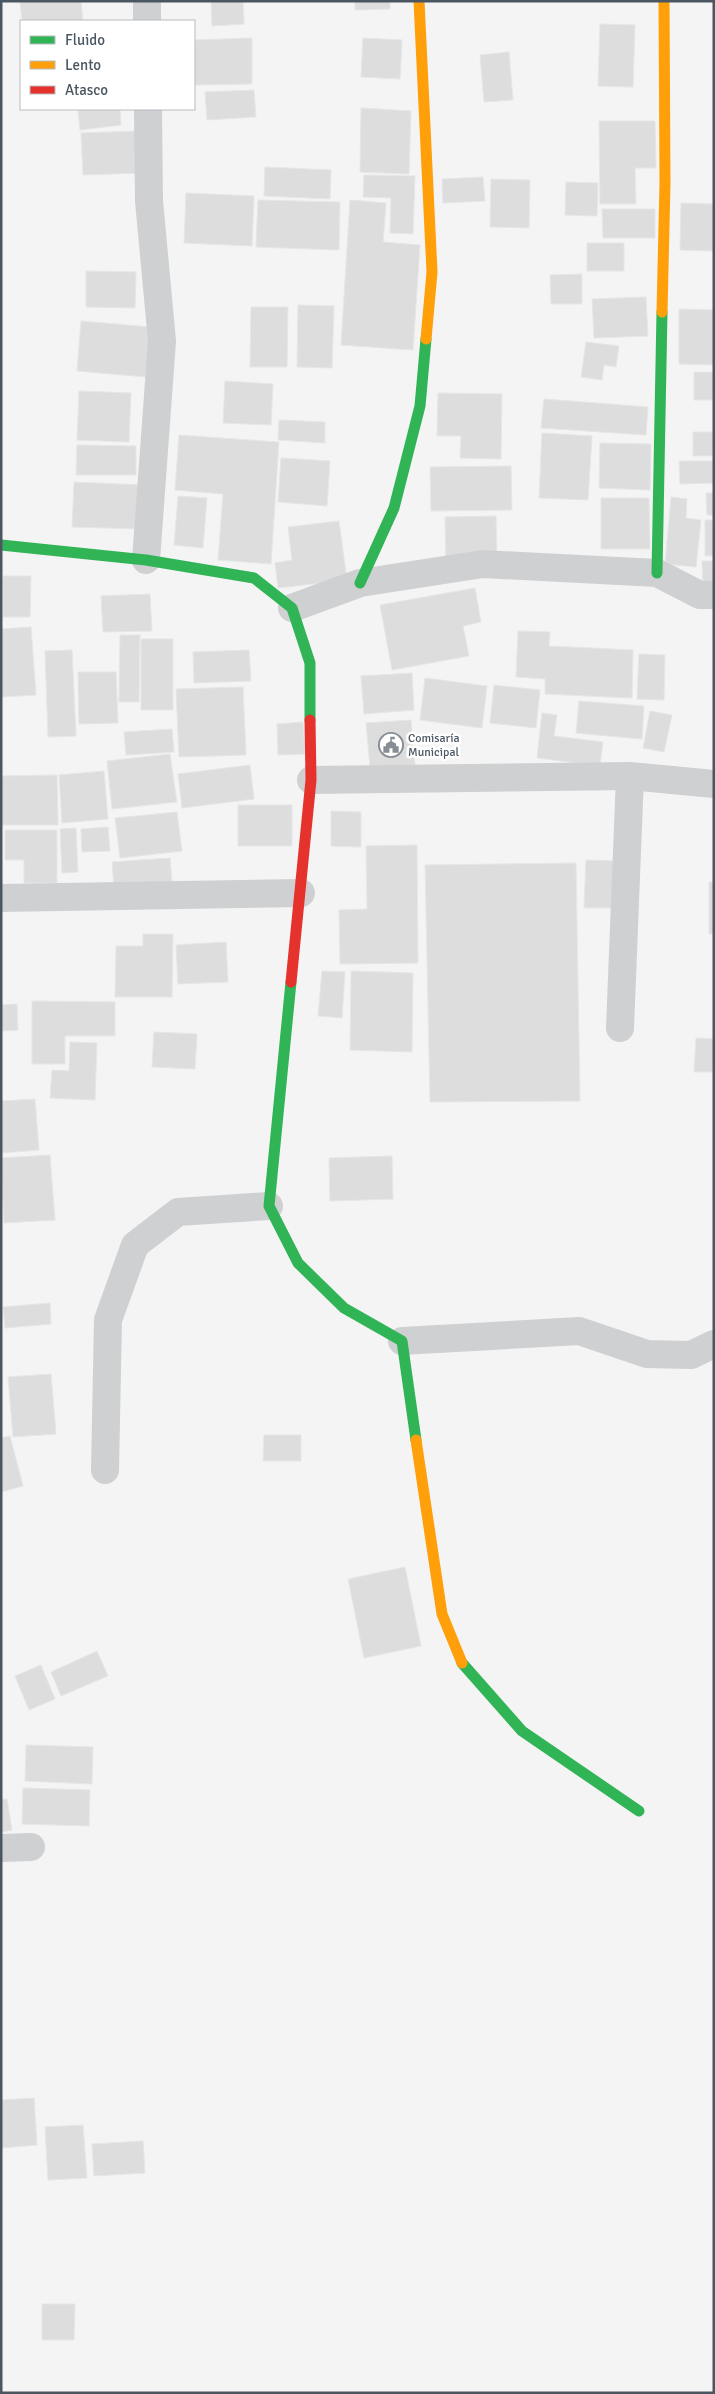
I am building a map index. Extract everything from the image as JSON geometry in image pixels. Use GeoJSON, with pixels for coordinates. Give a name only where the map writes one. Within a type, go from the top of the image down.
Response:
{"type":"FeatureCollection","features":[{"type":"Feature","properties":{"kind":"street"},"geometry":{"type":"LineString","coordinates":[[147,1],[147,20]]}},
{"type":"Feature","properties":{"kind":"street"},"geometry":{"type":"LineString","coordinates":[[360,583],[394,508],[420,406],[432,272],[419,1]]}},
{"type":"Feature","properties":{"kind":"street"},"geometry":{"type":"LineString","coordinates":[[657,573],[665,183],[664,1]]}},
{"type":"Feature","properties":{"kind":"street"},"geometry":{"type":"LineString","coordinates":[[146,560],[162,341],[149,201],[148,110]]}},
{"type":"Feature","properties":{"kind":"street"},"geometry":{"type":"LineString","coordinates":[[1,545],[146,560],[254,578],[292,608],[310,664],[311,780],[269,1206],[298,1263],[344,1308],[402,1341],[579,1331],[647,1354],[692,1355],[714,1344]]}},
{"type":"Feature","properties":{"kind":"street"},"geometry":{"type":"LineString","coordinates":[[292,608],[360,583],[483,564],[657,573],[700,595],[714,595]]}},
{"type":"Feature","properties":{"kind":"street"},"geometry":{"type":"LineString","coordinates":[[311,780],[630,776],[714,784]]}},
{"type":"Feature","properties":{"kind":"street"},"geometry":{"type":"LineString","coordinates":[[620,1028],[630,776]]}},
{"type":"Feature","properties":{"kind":"street"},"geometry":{"type":"LineString","coordinates":[[1,898],[301,893]]}},
{"type":"Feature","properties":{"kind":"street"},"geometry":{"type":"LineString","coordinates":[[105,1470],[108,1320],[135,1245],[178,1212],[269,1206]]}},
{"type":"Feature","properties":{"kind":"street"},"geometry":{"type":"LineString","coordinates":[[402,1341],[442,1614],[463,1665],[522,1731],[639,1811]]}},
{"type":"Feature","properties":{"kind":"street"},"geometry":{"type":"LineString","coordinates":[[1,1848],[31,1846]]}},
{"type":"Feature","properties":{"kind":"building"},"geometry":{"type":"Polygon","coordinates":[[[20,1],[81,1],[83,20],[22,20],[20,1]]]}},
{"type":"Feature","properties":{"kind":"building"},"geometry":{"type":"Polygon","coordinates":[[[211,1],[243,1],[244,24],[212,26],[211,1]]]}},
{"type":"Feature","properties":{"kind":"building"},"geometry":{"type":"Polygon","coordinates":[[[355,1],[390,1],[390,9],[355,10],[355,1]]]}},
{"type":"Feature","properties":{"kind":"building"},"geometry":{"type":"Polygon","coordinates":[[[600,24],[635,25],[633,87],[598,86],[600,24]]]}},
{"type":"Feature","properties":{"kind":"building"},"geometry":{"type":"Polygon","coordinates":[[[252,38],[252,84],[195,85],[195,40],[252,38]]]}},
{"type":"Feature","properties":{"kind":"building"},"geometry":{"type":"Polygon","coordinates":[[[363,38],[402,40],[400,79],[361,77],[363,38]]]}},
{"type":"Feature","properties":{"kind":"building"},"geometry":{"type":"Polygon","coordinates":[[[509,52],[513,100],[484,102],[480,55],[509,52]]]}},
{"type":"Feature","properties":{"kind":"building"},"geometry":{"type":"Polygon","coordinates":[[[254,90],[256,117],[207,120],[205,92],[254,90]]]}},
{"type":"Feature","properties":{"kind":"building"},"geometry":{"type":"Polygon","coordinates":[[[361,108],[411,111],[409,174],[360,172],[361,108]]]}},
{"type":"Feature","properties":{"kind":"building"},"geometry":{"type":"Polygon","coordinates":[[[78,110],[120,110],[121,125],[80,130],[78,110]]]}},
{"type":"Feature","properties":{"kind":"building"},"geometry":{"type":"Polygon","coordinates":[[[599,121],[655,121],[656,168],[635,168],[636,204],[600,204],[599,121]]]}},
{"type":"Feature","properties":{"kind":"building"},"geometry":{"type":"Polygon","coordinates":[[[139,131],[141,173],[83,175],[81,133],[139,131]]]}},
{"type":"Feature","properties":{"kind":"building"},"geometry":{"type":"Polygon","coordinates":[[[265,167],[331,170],[330,199],[264,196],[265,167]]]}},
{"type":"Feature","properties":{"kind":"building"},"geometry":{"type":"Polygon","coordinates":[[[364,175],[415,176],[413,234],[390,233],[391,198],[363,197],[364,175]]]}},
{"type":"Feature","properties":{"kind":"building"},"geometry":{"type":"Polygon","coordinates":[[[483,177],[485,201],[443,203],[442,179],[483,177]]]}},
{"type":"Feature","properties":{"kind":"building"},"geometry":{"type":"Polygon","coordinates":[[[491,179],[530,180],[529,228],[490,227],[491,179]]]}},
{"type":"Feature","properties":{"kind":"building"},"geometry":{"type":"Polygon","coordinates":[[[566,182],[598,183],[597,216],[565,215],[566,182]]]}},
{"type":"Feature","properties":{"kind":"building"},"geometry":{"type":"Polygon","coordinates":[[[186,193],[254,196],[252,246],[184,243],[186,193]]]}},
{"type":"Feature","properties":{"kind":"building"},"geometry":{"type":"Polygon","coordinates":[[[258,200],[340,202],[339,250],[256,247],[258,200]]]}},
{"type":"Feature","properties":{"kind":"building"},"geometry":{"type":"Polygon","coordinates":[[[350,200],[386,203],[383,242],[420,245],[413,350],[341,345],[350,200]]]}},
{"type":"Feature","properties":{"kind":"building"},"geometry":{"type":"Polygon","coordinates":[[[681,203],[714,204],[714,251],[680,250],[681,203]]]}},
{"type":"Feature","properties":{"kind":"building"},"geometry":{"type":"Polygon","coordinates":[[[602,209],[655,209],[655,238],[603,238],[602,209]]]}},
{"type":"Feature","properties":{"kind":"building"},"geometry":{"type":"Polygon","coordinates":[[[587,243],[624,243],[624,271],[587,271],[587,243]]]}},
{"type":"Feature","properties":{"kind":"building"},"geometry":{"type":"Polygon","coordinates":[[[86,271],[136,272],[135,308],[86,307],[86,271]]]}},
{"type":"Feature","properties":{"kind":"building"},"geometry":{"type":"Polygon","coordinates":[[[582,274],[582,304],[551,304],[550,275],[582,274]]]}},
{"type":"Feature","properties":{"kind":"building"},"geometry":{"type":"Polygon","coordinates":[[[646,297],[648,336],[594,338],[592,299],[646,297]]]}},
{"type":"Feature","properties":{"kind":"building"},"geometry":{"type":"Polygon","coordinates":[[[298,305],[334,306],[332,368],[297,367],[298,305]]]}},
{"type":"Feature","properties":{"kind":"building"},"geometry":{"type":"Polygon","coordinates":[[[251,307],[288,307],[287,367],[250,367],[251,307]]]}},
{"type":"Feature","properties":{"kind":"building"},"geometry":{"type":"Polygon","coordinates":[[[679,309],[714,310],[714,365],[679,364],[679,309]]]}},
{"type":"Feature","properties":{"kind":"building"},"geometry":{"type":"Polygon","coordinates":[[[81,321],[151,327],[146,377],[77,371],[81,321]]]}},
{"type":"Feature","properties":{"kind":"building"},"geometry":{"type":"Polygon","coordinates":[[[586,342],[619,346],[616,367],[604,365],[602,380],[581,377],[586,342]]]}},
{"type":"Feature","properties":{"kind":"building"},"geometry":{"type":"Polygon","coordinates":[[[694,372],[714,372],[714,400],[694,400],[694,372]]]}},
{"type":"Feature","properties":{"kind":"building"},"geometry":{"type":"Polygon","coordinates":[[[225,381],[273,384],[271,425],[223,423],[225,381]]]}},
{"type":"Feature","properties":{"kind":"building"},"geometry":{"type":"Polygon","coordinates":[[[79,391],[131,393],[129,442],[77,440],[79,391]]]}},
{"type":"Feature","properties":{"kind":"building"},"geometry":{"type":"Polygon","coordinates":[[[438,393],[502,394],[501,459],[460,458],[461,436],[437,436],[438,393]]]}},
{"type":"Feature","properties":{"kind":"building"},"geometry":{"type":"Polygon","coordinates":[[[544,399],[648,407],[646,435],[541,428],[544,399]]]}},
{"type":"Feature","properties":{"kind":"building"},"geometry":{"type":"Polygon","coordinates":[[[279,420],[325,422],[325,443],[278,440],[279,420]]]}},
{"type":"Feature","properties":{"kind":"building"},"geometry":{"type":"Polygon","coordinates":[[[693,432],[714,432],[714,456],[693,456],[693,432]]]}},
{"type":"Feature","properties":{"kind":"building"},"geometry":{"type":"Polygon","coordinates":[[[542,433],[592,436],[588,500],[539,498],[542,433]]]}},
{"type":"Feature","properties":{"kind":"building"},"geometry":{"type":"Polygon","coordinates":[[[179,435],[279,442],[271,564],[218,560],[223,494],[175,490],[179,435]]]}},
{"type":"Feature","properties":{"kind":"building"},"geometry":{"type":"Polygon","coordinates":[[[600,443],[651,444],[650,490],[599,488],[600,443]]]}},
{"type":"Feature","properties":{"kind":"building"},"geometry":{"type":"Polygon","coordinates":[[[77,445],[136,446],[136,475],[76,475],[77,445]]]}},
{"type":"Feature","properties":{"kind":"building"},"geometry":{"type":"Polygon","coordinates":[[[281,458],[330,461],[327,506],[278,502],[281,458]]]}},
{"type":"Feature","properties":{"kind":"building"},"geometry":{"type":"Polygon","coordinates":[[[679,461],[714,461],[714,483],[680,484],[679,461]]]}},
{"type":"Feature","properties":{"kind":"building"},"geometry":{"type":"Polygon","coordinates":[[[511,466],[512,510],[431,511],[430,467],[511,466]]]}},
{"type":"Feature","properties":{"kind":"building"},"geometry":{"type":"Polygon","coordinates":[[[74,482],[142,485],[140,529],[72,527],[74,482]]]}},
{"type":"Feature","properties":{"kind":"building"},"geometry":{"type":"Polygon","coordinates":[[[706,493],[714,493],[714,515],[707,515],[706,493]]]}},
{"type":"Feature","properties":{"kind":"building"},"geometry":{"type":"Polygon","coordinates":[[[178,496],[207,498],[203,548],[174,545],[178,496]]]}},
{"type":"Feature","properties":{"kind":"building"},"geometry":{"type":"Polygon","coordinates":[[[671,497],[687,499],[686,518],[701,520],[696,567],[665,564],[671,497]]]}},
{"type":"Feature","properties":{"kind":"building"},"geometry":{"type":"Polygon","coordinates":[[[601,498],[649,498],[650,549],[601,549],[601,498]]]}},
{"type":"Feature","properties":{"kind":"building"},"geometry":{"type":"Polygon","coordinates":[[[496,516],[497,559],[446,559],[445,517],[496,516]]]}},
{"type":"Feature","properties":{"kind":"building"},"geometry":{"type":"Polygon","coordinates":[[[705,520],[714,520],[714,556],[705,556],[705,520]]]}},
{"type":"Feature","properties":{"kind":"building"},"geometry":{"type":"Polygon","coordinates":[[[339,521],[347,580],[278,588],[275,563],[292,560],[288,527],[339,521]]]}},
{"type":"Feature","properties":{"kind":"building"},"geometry":{"type":"Polygon","coordinates":[[[702,561],[714,561],[714,586],[703,586],[702,561]]]}},
{"type":"Feature","properties":{"kind":"building"},"geometry":{"type":"Polygon","coordinates":[[[3,576],[31,576],[30,617],[3,617],[3,576]]]}},
{"type":"Feature","properties":{"kind":"building"},"geometry":{"type":"Polygon","coordinates":[[[475,588],[481,622],[463,626],[469,656],[392,670],[380,605],[475,588]]]}},
{"type":"Feature","properties":{"kind":"building"},"geometry":{"type":"Polygon","coordinates":[[[150,594],[152,631],[103,632],[101,596],[150,594]]]}},
{"type":"Feature","properties":{"kind":"building"},"geometry":{"type":"Polygon","coordinates":[[[31,627],[36,695],[1,697],[1,629],[31,627]]]}},
{"type":"Feature","properties":{"kind":"building"},"geometry":{"type":"Polygon","coordinates":[[[518,631],[550,632],[549,646],[633,650],[632,698],[545,694],[545,679],[516,677],[518,631]]]}},
{"type":"Feature","properties":{"kind":"building"},"geometry":{"type":"Polygon","coordinates":[[[120,635],[140,635],[139,702],[119,702],[120,635]]]}},
{"type":"Feature","properties":{"kind":"building"},"geometry":{"type":"Polygon","coordinates":[[[141,639],[173,639],[173,710],[141,710],[141,639]]]}},
{"type":"Feature","properties":{"kind":"building"},"geometry":{"type":"Polygon","coordinates":[[[72,650],[76,736],[48,737],[45,651],[72,650]]]}},
{"type":"Feature","properties":{"kind":"building"},"geometry":{"type":"Polygon","coordinates":[[[249,650],[251,681],[194,683],[193,652],[249,650]]]}},
{"type":"Feature","properties":{"kind":"building"},"geometry":{"type":"Polygon","coordinates":[[[639,654],[665,655],[664,700],[637,699],[639,654]]]}},
{"type":"Feature","properties":{"kind":"building"},"geometry":{"type":"Polygon","coordinates":[[[78,672],[116,672],[118,723],[79,724],[78,672]]]}},
{"type":"Feature","properties":{"kind":"building"},"geometry":{"type":"Polygon","coordinates":[[[412,673],[414,710],[364,714],[361,676],[412,673]]]}},
{"type":"Feature","properties":{"kind":"building"},"geometry":{"type":"Polygon","coordinates":[[[425,678],[487,686],[482,728],[420,720],[425,678]]]}},
{"type":"Feature","properties":{"kind":"building"},"geometry":{"type":"Polygon","coordinates":[[[494,685],[540,690],[536,728],[490,723],[494,685]]]}},
{"type":"Feature","properties":{"kind":"building"},"geometry":{"type":"Polygon","coordinates":[[[243,687],[246,755],[179,757],[176,689],[243,687]]]}},
{"type":"Feature","properties":{"kind":"building"},"geometry":{"type":"Polygon","coordinates":[[[579,701],[644,706],[642,739],[576,733],[579,701]]]}},
{"type":"Feature","properties":{"kind":"building"},"geometry":{"type":"Polygon","coordinates":[[[650,711],[672,715],[664,752],[643,748],[650,711]]]}},
{"type":"Feature","properties":{"kind":"building"},"geometry":{"type":"Polygon","coordinates":[[[542,713],[557,715],[554,736],[603,742],[600,766],[537,758],[542,713]]]}},
{"type":"Feature","properties":{"kind":"building"},"geometry":{"type":"Polygon","coordinates":[[[411,720],[415,765],[370,768],[366,723],[411,720]]]}},
{"type":"Feature","properties":{"kind":"building"},"geometry":{"type":"Polygon","coordinates":[[[303,722],[305,754],[278,755],[277,724],[303,722]]]}},
{"type":"Feature","properties":{"kind":"building"},"geometry":{"type":"Polygon","coordinates":[[[172,729],[174,752],[126,755],[124,732],[172,729]]]}},
{"type":"Feature","properties":{"kind":"building"},"geometry":{"type":"Polygon","coordinates":[[[170,754],[177,802],[112,809],[107,761],[170,754]]]}},
{"type":"Feature","properties":{"kind":"building"},"geometry":{"type":"Polygon","coordinates":[[[250,765],[254,799],[182,808],[178,774],[250,765]]]}},
{"type":"Feature","properties":{"kind":"building"},"geometry":{"type":"Polygon","coordinates":[[[104,771],[108,819],[62,823],[59,775],[104,771]]]}},
{"type":"Feature","properties":{"kind":"building"},"geometry":{"type":"Polygon","coordinates":[[[57,775],[58,825],[1,825],[1,776],[57,775]]]}},
{"type":"Feature","properties":{"kind":"building"},"geometry":{"type":"Polygon","coordinates":[[[238,805],[292,805],[292,846],[238,846],[238,805]]]}},
{"type":"Feature","properties":{"kind":"building"},"geometry":{"type":"Polygon","coordinates":[[[331,811],[361,812],[361,847],[331,846],[331,811]]]}},
{"type":"Feature","properties":{"kind":"building"},"geometry":{"type":"Polygon","coordinates":[[[177,812],[182,851],[120,858],[115,818],[177,812]]]}},
{"type":"Feature","properties":{"kind":"building"},"geometry":{"type":"Polygon","coordinates":[[[108,827],[110,851],[82,852],[81,829],[108,827]]]}},
{"type":"Feature","properties":{"kind":"building"},"geometry":{"type":"Polygon","coordinates":[[[76,828],[78,872],[62,873],[60,829],[76,828]]]}},
{"type":"Feature","properties":{"kind":"building"},"geometry":{"type":"Polygon","coordinates":[[[5,830],[57,830],[57,883],[24,883],[24,860],[5,860],[5,830]]]}},
{"type":"Feature","properties":{"kind":"building"},"geometry":{"type":"Polygon","coordinates":[[[417,845],[418,963],[340,964],[339,910],[367,909],[366,846],[417,845]]]}},
{"type":"Feature","properties":{"kind":"building"},"geometry":{"type":"Polygon","coordinates":[[[170,858],[172,882],[114,887],[112,862],[170,858]]]}},
{"type":"Feature","properties":{"kind":"building"},"geometry":{"type":"Polygon","coordinates":[[[586,860],[618,861],[616,908],[584,908],[586,860]]]}},
{"type":"Feature","properties":{"kind":"building"},"geometry":{"type":"Polygon","coordinates":[[[576,863],[580,1101],[430,1102],[425,865],[576,863]]]}},
{"type":"Feature","properties":{"kind":"building"},"geometry":{"type":"Polygon","coordinates":[[[709,882],[714,882],[714,934],[709,934],[709,882]]]}},
{"type":"Feature","properties":{"kind":"building"},"geometry":{"type":"Polygon","coordinates":[[[143,934],[173,934],[172,997],[115,997],[116,946],[143,946],[143,934]]]}},
{"type":"Feature","properties":{"kind":"building"},"geometry":{"type":"Polygon","coordinates":[[[226,942],[228,982],[178,984],[176,945],[226,942]]]}},
{"type":"Feature","properties":{"kind":"building"},"geometry":{"type":"Polygon","coordinates":[[[322,971],[345,972],[342,1018],[318,1016],[322,971]]]}},
{"type":"Feature","properties":{"kind":"building"},"geometry":{"type":"Polygon","coordinates":[[[351,971],[413,973],[412,1052],[350,1050],[351,971]]]}},
{"type":"Feature","properties":{"kind":"building"},"geometry":{"type":"Polygon","coordinates":[[[32,1001],[115,1002],[115,1036],[65,1036],[65,1064],[32,1064],[32,1001]]]}},
{"type":"Feature","properties":{"kind":"building"},"geometry":{"type":"Polygon","coordinates":[[[17,1004],[18,1030],[1,1031],[1,1005],[17,1004]]]}},
{"type":"Feature","properties":{"kind":"building"},"geometry":{"type":"Polygon","coordinates":[[[154,1032],[197,1034],[195,1069],[152,1067],[154,1032]]]}},
{"type":"Feature","properties":{"kind":"building"},"geometry":{"type":"Polygon","coordinates":[[[696,1038],[714,1039],[714,1072],[694,1072],[696,1038]]]}},
{"type":"Feature","properties":{"kind":"building"},"geometry":{"type":"Polygon","coordinates":[[[70,1042],[97,1043],[95,1100],[50,1098],[52,1070],[69,1071],[70,1042]]]}},
{"type":"Feature","properties":{"kind":"building"},"geometry":{"type":"Polygon","coordinates":[[[35,1099],[39,1150],[1,1153],[1,1101],[35,1099]]]}},
{"type":"Feature","properties":{"kind":"building"},"geometry":{"type":"Polygon","coordinates":[[[50,1155],[55,1220],[4,1223],[1,1158],[50,1155]]]}},
{"type":"Feature","properties":{"kind":"building"},"geometry":{"type":"Polygon","coordinates":[[[392,1156],[393,1199],[330,1201],[329,1158],[392,1156]]]}},
{"type":"Feature","properties":{"kind":"building"},"geometry":{"type":"Polygon","coordinates":[[[50,1303],[51,1324],[5,1328],[3,1307],[50,1303]]]}},
{"type":"Feature","properties":{"kind":"building"},"geometry":{"type":"Polygon","coordinates":[[[51,1374],[56,1434],[13,1437],[8,1377],[51,1374]]]}},
{"type":"Feature","properties":{"kind":"building"},"geometry":{"type":"Polygon","coordinates":[[[264,1435],[301,1435],[301,1461],[263,1461],[264,1435]]]}},
{"type":"Feature","properties":{"kind":"building"},"geometry":{"type":"Polygon","coordinates":[[[10,1436],[23,1486],[1,1492],[1,1438],[10,1436]]]}},
{"type":"Feature","properties":{"kind":"building"},"geometry":{"type":"Polygon","coordinates":[[[405,1567],[421,1646],[364,1658],[348,1579],[405,1567]]]}},
{"type":"Feature","properties":{"kind":"building"},"geometry":{"type":"Polygon","coordinates":[[[97,1651],[108,1676],[61,1696],[51,1672],[97,1651]]]}},
{"type":"Feature","properties":{"kind":"building"},"geometry":{"type":"Polygon","coordinates":[[[41,1665],[55,1699],[29,1710],[15,1676],[41,1665]]]}},
{"type":"Feature","properties":{"kind":"building"},"geometry":{"type":"Polygon","coordinates":[[[26,1745],[93,1747],[92,1784],[25,1781],[26,1745]]]}},
{"type":"Feature","properties":{"kind":"building"},"geometry":{"type":"Polygon","coordinates":[[[23,1788],[90,1790],[89,1826],[22,1824],[23,1788]]]}},
{"type":"Feature","properties":{"kind":"building"},"geometry":{"type":"Polygon","coordinates":[[[7,1799],[12,1830],[1,1832],[1,1800],[7,1799]]]}},
{"type":"Feature","properties":{"kind":"building"},"geometry":{"type":"Polygon","coordinates":[[[34,2098],[37,2145],[1,2148],[1,2100],[34,2098]]]}},
{"type":"Feature","properties":{"kind":"building"},"geometry":{"type":"Polygon","coordinates":[[[83,2125],[87,2178],[48,2180],[45,2127],[83,2125]]]}},
{"type":"Feature","properties":{"kind":"building"},"geometry":{"type":"Polygon","coordinates":[[[143,2141],[145,2173],[94,2176],[92,2144],[143,2141]]]}},
{"type":"Feature","properties":{"kind":"building"},"geometry":{"type":"Polygon","coordinates":[[[42,2304],[75,2304],[74,2340],[42,2340],[42,2304]]]}},
{"type":"Feature","properties":{"kind":"traffic: fast"},"geometry":{"type":"LineString","coordinates":[[657,573],[662,312]]}},
{"type":"Feature","properties":{"kind":"traffic: fast"},"geometry":{"type":"LineString","coordinates":[[360,583],[394,508],[420,406],[426,339]]}},
{"type":"Feature","properties":{"kind":"traffic: fast"},"geometry":{"type":"LineString","coordinates":[[1,545],[146,560],[254,578],[292,608],[310,663],[310,720]]}},
{"type":"Feature","properties":{"kind":"traffic: fast"},"geometry":{"type":"LineString","coordinates":[[291,982],[269,1206],[298,1263],[344,1308],[402,1341],[416,1440]]}},
{"type":"Feature","properties":{"kind":"traffic: fast"},"geometry":{"type":"LineString","coordinates":[[462,1663],[522,1731],[639,1811]]}},
{"type":"Feature","properties":{"kind":"traffic: slow"},"geometry":{"type":"LineString","coordinates":[[419,1],[432,272],[426,339]]}},
{"type":"Feature","properties":{"kind":"traffic: slow"},"geometry":{"type":"LineString","coordinates":[[662,312],[665,183],[664,1]]}},
{"type":"Feature","properties":{"kind":"traffic: slow"},"geometry":{"type":"LineString","coordinates":[[416,1440],[442,1614],[462,1663]]}},
{"type":"Feature","properties":{"kind":"traffic: jam"},"geometry":{"type":"LineString","coordinates":[[291,982],[311,780],[310,720]]}},
{"type":"Feature","properties":{"kind":"place","name":"Comisaría Municipal"},"geometry":{"type":"Point","coordinates":[391,745]}}]}
